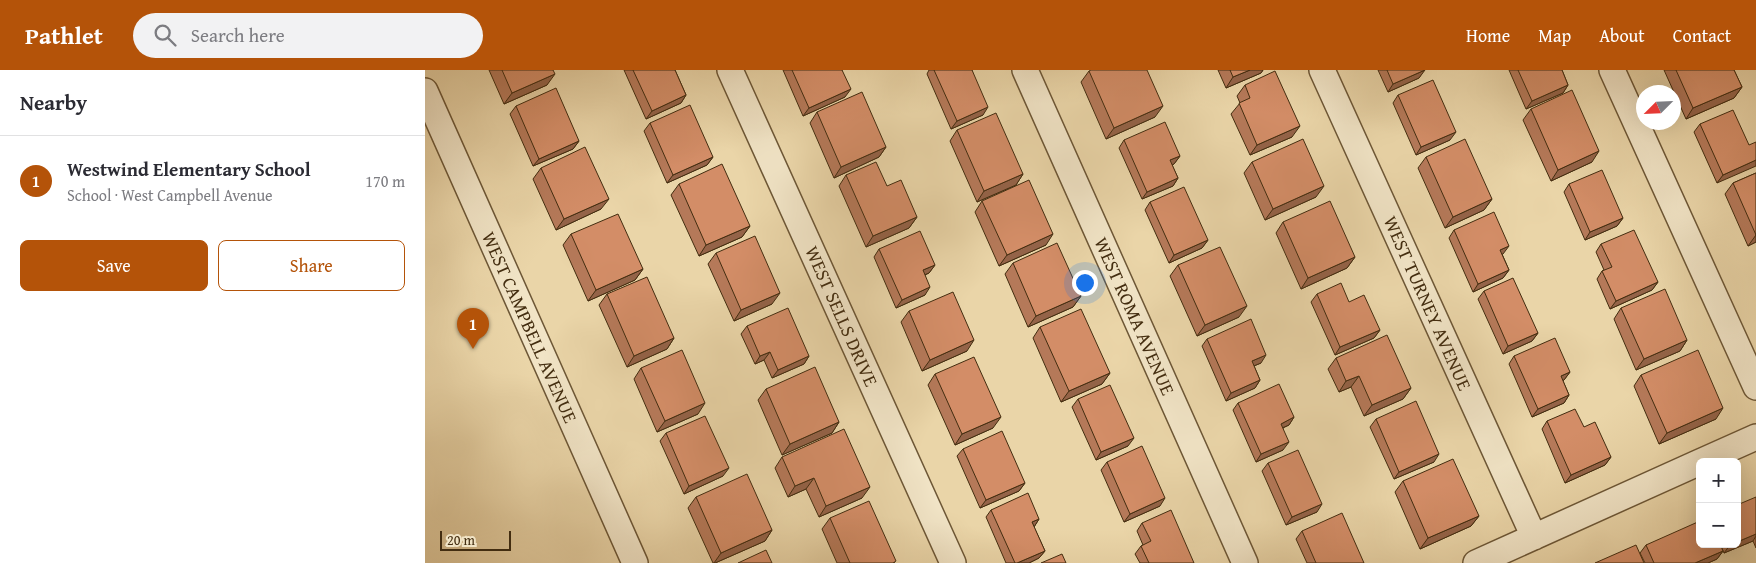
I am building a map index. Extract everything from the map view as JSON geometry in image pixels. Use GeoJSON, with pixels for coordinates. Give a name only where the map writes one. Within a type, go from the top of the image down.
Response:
{"type":"FeatureCollection","features":[{"type":"Feature","properties":{"kind":"street","name":"WEST SELLS DRIVE"},"geometry":{"type":"LineString","coordinates":[[730,70],[953,563]]}},
{"type":"Feature","properties":{"kind":"street","name":"WEST ROMA AVENUE"},"geometry":{"type":"LineString","coordinates":[[1025,70],[1245,563]]}},
{"type":"Feature","properties":{"kind":"street","name":"WEST TURNEY AVENUE"},"geometry":{"type":"LineString","coordinates":[[1322,70],[1534,537]]}},
{"type":"Feature","properties":{"kind":"street"},"geometry":{"type":"LineString","coordinates":[[1612,70],[1756,387]]}},
{"type":"Feature","properties":{"kind":"street","name":"WEST CAMPBELL AVENUE"},"geometry":{"type":"LineString","coordinates":[[425,91],[635,563]]}},
{"type":"Feature","properties":{"kind":"street"},"geometry":{"type":"LineString","coordinates":[[1709,458],[1756,437]]}},
{"type":"Feature","properties":{"kind":"street"},"geometry":{"type":"LineString","coordinates":[[1476,563],[1696,464]]}},
{"type":"Feature","properties":{"kind":"building"},"geometry":{"type":"Polygon","coordinates":[[[502,70],[553,70],[555,74],[512,93],[502,70]]]}},
{"type":"Feature","properties":{"kind":"building"},"geometry":{"type":"Polygon","coordinates":[[[633,70],[675,70],[686,95],[652,111],[633,70]]]}},
{"type":"Feature","properties":{"kind":"building"},"geometry":{"type":"Polygon","coordinates":[[[792,70],[842,70],[851,89],[809,108],[792,70]]]}},
{"type":"Feature","properties":{"kind":"building"},"geometry":{"type":"Polygon","coordinates":[[[934,70],[972,70],[988,107],[957,121],[934,70]]]}},
{"type":"Feature","properties":{"kind":"building"},"geometry":{"type":"Polygon","coordinates":[[[1147,70],[1163,106],[1114,128],[1089,71],[1147,70]]]}},
{"type":"Feature","properties":{"kind":"building"},"geometry":{"type":"Polygon","coordinates":[[[1230,70],[1250,70],[1233,77],[1230,70]]]}},
{"type":"Feature","properties":{"kind":"building"},"geometry":{"type":"Polygon","coordinates":[[[1387,70],[1425,70],[1393,84],[1387,70]]]}},
{"type":"Feature","properties":{"kind":"building"},"geometry":{"type":"Polygon","coordinates":[[[1518,70],[1562,70],[1568,85],[1532,101],[1518,70]]]}},
{"type":"Feature","properties":{"kind":"building"},"geometry":{"type":"Polygon","coordinates":[[[1676,70],[1734,70],[1742,87],[1693,108],[1676,70]]]}},
{"type":"Feature","properties":{"kind":"building"},"geometry":{"type":"Polygon","coordinates":[[[1275,71],[1300,126],[1257,145],[1239,103],[1250,98],[1245,85],[1275,71]]]}},
{"type":"Feature","properties":{"kind":"building"},"geometry":{"type":"Polygon","coordinates":[[[1433,80],[1456,132],[1421,147],[1398,95],[1433,80]]]}},
{"type":"Feature","properties":{"kind":"building"},"geometry":{"type":"Polygon","coordinates":[[[556,88],[579,141],[539,159],[516,106],[556,88]]]}},
{"type":"Feature","properties":{"kind":"building"},"geometry":{"type":"Polygon","coordinates":[[[1572,90],[1599,151],[1558,170],[1531,109],[1572,90]]]}},
{"type":"Feature","properties":{"kind":"building"},"geometry":{"type":"Polygon","coordinates":[[[862,92],[886,147],[841,167],[817,112],[862,92]]]}},
{"type":"Feature","properties":{"kind":"building"},"geometry":{"type":"Polygon","coordinates":[[[690,105],[713,157],[673,175],[650,123],[690,105]]]}},
{"type":"Feature","properties":{"kind":"building"},"geometry":{"type":"Polygon","coordinates":[[[1733,110],[1749,145],[1756,142],[1756,160],[1723,175],[1700,124],[1733,110]]]}},
{"type":"Feature","properties":{"kind":"building"},"geometry":{"type":"Polygon","coordinates":[[[996,113],[1023,174],[984,191],[957,130],[996,113]]]}},
{"type":"Feature","properties":{"kind":"building"},"geometry":{"type":"Polygon","coordinates":[[[1165,122],[1180,156],[1170,160],[1178,178],[1147,192],[1124,140],[1165,122]]]}},
{"type":"Feature","properties":{"kind":"building"},"geometry":{"type":"Polygon","coordinates":[[[1303,139],[1324,186],[1273,209],[1252,162],[1303,139]]]}},
{"type":"Feature","properties":{"kind":"building"},"geometry":{"type":"Polygon","coordinates":[[[1465,139],[1492,199],[1453,217],[1426,157],[1465,139]]]}},
{"type":"Feature","properties":{"kind":"building"},"geometry":{"type":"Polygon","coordinates":[[[585,147],[609,199],[564,219],[541,168],[585,147]]]}},
{"type":"Feature","properties":{"kind":"building"},"geometry":{"type":"Polygon","coordinates":[[[876,162],[887,186],[901,180],[917,217],[873,236],[846,175],[876,162]]]}},
{"type":"Feature","properties":{"kind":"building"},"geometry":{"type":"Polygon","coordinates":[[[722,164],[750,226],[706,245],[679,184],[722,164]]]}},
{"type":"Feature","properties":{"kind":"building"},"geometry":{"type":"Polygon","coordinates":[[[1602,170],[1623,218],[1590,232],[1569,184],[1602,170]]]}},
{"type":"Feature","properties":{"kind":"building"},"geometry":{"type":"Polygon","coordinates":[[[1756,173],[1756,235],[1733,183],[1756,173]]]}},
{"type":"Feature","properties":{"kind":"building"},"geometry":{"type":"Polygon","coordinates":[[[1029,180],[1053,234],[1007,255],[982,201],[1029,180]]]}},
{"type":"Feature","properties":{"kind":"building"},"geometry":{"type":"Polygon","coordinates":[[[1184,187],[1208,240],[1174,255],[1150,202],[1184,187]]]}},
{"type":"Feature","properties":{"kind":"building"},"geometry":{"type":"Polygon","coordinates":[[[1330,201],[1355,257],[1308,278],[1283,222],[1330,201]]]}},
{"type":"Feature","properties":{"kind":"building"},"geometry":{"type":"Polygon","coordinates":[[[1494,212],[1509,246],[1500,250],[1509,270],[1478,284],[1454,230],[1494,212]]]}},
{"type":"Feature","properties":{"kind":"building"},"geometry":{"type":"Polygon","coordinates":[[[618,214],[643,269],[596,290],[571,234],[618,214]]]}},
{"type":"Feature","properties":{"kind":"building"},"geometry":{"type":"Polygon","coordinates":[[[1634,230],[1658,282],[1616,301],[1602,271],[1612,267],[1601,244],[1634,230]]]}},
{"type":"Feature","properties":{"kind":"building"},"geometry":{"type":"Polygon","coordinates":[[[920,231],[935,265],[923,270],[930,287],[902,300],[879,249],[920,231]]]}},
{"type":"Feature","properties":{"kind":"building"},"geometry":{"type":"Polygon","coordinates":[[[755,236],[780,293],[741,310],[716,253],[755,236]]]}},
{"type":"Feature","properties":{"kind":"building"},"geometry":{"type":"Polygon","coordinates":[[[1057,243],[1081,296],[1036,316],[1013,263],[1057,243]]]}},
{"type":"Feature","properties":{"kind":"building"},"geometry":{"type":"Polygon","coordinates":[[[1220,247],[1247,306],[1205,325],[1178,265],[1220,247]]]}},
{"type":"Feature","properties":{"kind":"building"},"geometry":{"type":"Polygon","coordinates":[[[647,277],[674,338],[634,356],[607,294],[647,277]]]}},
{"type":"Feature","properties":{"kind":"building"},"geometry":{"type":"Polygon","coordinates":[[[1513,278],[1538,333],[1508,346],[1484,291],[1513,278]]]}},
{"type":"Feature","properties":{"kind":"building"},"geometry":{"type":"Polygon","coordinates":[[[1341,283],[1349,302],[1364,295],[1380,330],[1340,347],[1317,294],[1341,283]]]}},
{"type":"Feature","properties":{"kind":"building"},"geometry":{"type":"Polygon","coordinates":[[[1665,289],[1687,340],[1644,359],[1621,308],[1665,289]]]}},
{"type":"Feature","properties":{"kind":"building"},"geometry":{"type":"Polygon","coordinates":[[[953,292],[974,340],[930,360],[909,311],[953,292]]]}},
{"type":"Feature","properties":{"kind":"building"},"geometry":{"type":"Polygon","coordinates":[[[788,308],[809,356],[778,370],[770,352],[760,356],[747,326],[788,308]]]}},
{"type":"Feature","properties":{"kind":"building"},"geometry":{"type":"Polygon","coordinates":[[[1081,309],[1110,373],[1069,391],[1040,327],[1081,309]]]}},
{"type":"Feature","properties":{"kind":"building"},"geometry":{"type":"Polygon","coordinates":[[[1251,319],[1266,355],[1252,361],[1260,380],[1231,393],[1207,339],[1251,319]]]}},
{"type":"Feature","properties":{"kind":"building"},"geometry":{"type":"Polygon","coordinates":[[[1387,335],[1411,388],[1372,405],[1359,376],[1346,381],[1336,358],[1387,335]]]}},
{"type":"Feature","properties":{"kind":"building"},"geometry":{"type":"Polygon","coordinates":[[[1555,338],[1570,372],[1561,376],[1569,395],[1538,409],[1514,356],[1555,338]]]}},
{"type":"Feature","properties":{"kind":"building"},"geometry":{"type":"Polygon","coordinates":[[[682,350],[705,403],[665,421],[641,368],[682,350]]]}},
{"type":"Feature","properties":{"kind":"building"},"geometry":{"type":"Polygon","coordinates":[[[1698,350],[1723,408],[1667,433],[1641,375],[1698,350]]]}},
{"type":"Feature","properties":{"kind":"building"},"geometry":{"type":"Polygon","coordinates":[[[974,357],[1001,417],[962,434],[935,374],[974,357]]]}},
{"type":"Feature","properties":{"kind":"building"},"geometry":{"type":"Polygon","coordinates":[[[815,367],[839,422],[790,444],[766,389],[815,367]]]}},
{"type":"Feature","properties":{"kind":"building"},"geometry":{"type":"Polygon","coordinates":[[[1279,384],[1294,417],[1281,424],[1289,442],[1261,454],[1238,403],[1279,384]]]}},
{"type":"Feature","properties":{"kind":"building"},"geometry":{"type":"Polygon","coordinates":[[[1110,385],[1134,438],[1101,452],[1078,399],[1110,385]]]}},
{"type":"Feature","properties":{"kind":"building"},"geometry":{"type":"Polygon","coordinates":[[[1416,401],[1439,454],[1399,472],[1376,419],[1416,401]]]}},
{"type":"Feature","properties":{"kind":"building"},"geometry":{"type":"Polygon","coordinates":[[[1575,409],[1584,427],[1595,422],[1611,457],[1571,475],[1547,421],[1575,409]]]}},
{"type":"Feature","properties":{"kind":"building"},"geometry":{"type":"Polygon","coordinates":[[[705,416],[729,468],[689,486],[666,433],[705,416]]]}},
{"type":"Feature","properties":{"kind":"building"},"geometry":{"type":"Polygon","coordinates":[[[844,429],[870,487],[826,506],[814,478],[795,486],[782,457],[844,429]]]}},
{"type":"Feature","properties":{"kind":"building"},"geometry":{"type":"Polygon","coordinates":[[[1002,431],[1025,483],[986,500],[963,449],[1002,431]]]}},
{"type":"Feature","properties":{"kind":"building"},"geometry":{"type":"Polygon","coordinates":[[[1142,446],[1165,498],[1130,514],[1107,462],[1142,446]]]}},
{"type":"Feature","properties":{"kind":"building"},"geometry":{"type":"Polygon","coordinates":[[[1298,450],[1322,504],[1292,517],[1268,463],[1298,450]]]}},
{"type":"Feature","properties":{"kind":"building"},"geometry":{"type":"Polygon","coordinates":[[[1453,459],[1479,516],[1428,538],[1403,481],[1453,459]]]}},
{"type":"Feature","properties":{"kind":"building"},"geometry":{"type":"Polygon","coordinates":[[[747,474],[772,530],[721,553],[696,497],[747,474]]]}},
{"type":"Feature","properties":{"kind":"building"},"geometry":{"type":"Polygon","coordinates":[[[1028,493],[1039,519],[1032,522],[1045,551],[1015,563],[991,510],[1028,493]]]}},
{"type":"Feature","properties":{"kind":"building"},"geometry":{"type":"Polygon","coordinates":[[[1756,497],[1756,534],[1741,540],[1741,503],[1756,497]]]}},
{"type":"Feature","properties":{"kind":"building"},"geometry":{"type":"Polygon","coordinates":[[[869,501],[896,561],[893,563],[850,563],[830,518],[869,501]]]}},
{"type":"Feature","properties":{"kind":"building"},"geometry":{"type":"Polygon","coordinates":[[[1171,510],[1194,563],[1149,563],[1141,546],[1151,541],[1142,523],[1171,510]]]}},
{"type":"Feature","properties":{"kind":"building"},"geometry":{"type":"Polygon","coordinates":[[[1342,513],[1364,563],[1316,563],[1302,531],[1342,513]]]}},
{"type":"Feature","properties":{"kind":"building"},"geometry":{"type":"Polygon","coordinates":[[[1696,523],[1696,548],[1722,548],[1723,551],[1695,563],[1654,563],[1646,545],[1696,523]]]}},
{"type":"Feature","properties":{"kind":"building"},"geometry":{"type":"Polygon","coordinates":[[[1636,545],[1644,563],[1595,563],[1636,545]]]}},
{"type":"Feature","properties":{"kind":"building"},"geometry":{"type":"Polygon","coordinates":[[[766,550],[772,563],[738,563],[766,550]]]}},
{"type":"Feature","properties":{"kind":"building"},"geometry":{"type":"Polygon","coordinates":[[[1062,554],[1066,563],[1041,563],[1062,554]]]}},
{"type":"Feature","properties":{"kind":"place","name":"Westwind Elementary School"},"geometry":{"type":"Point","coordinates":[473,349]}}]}
